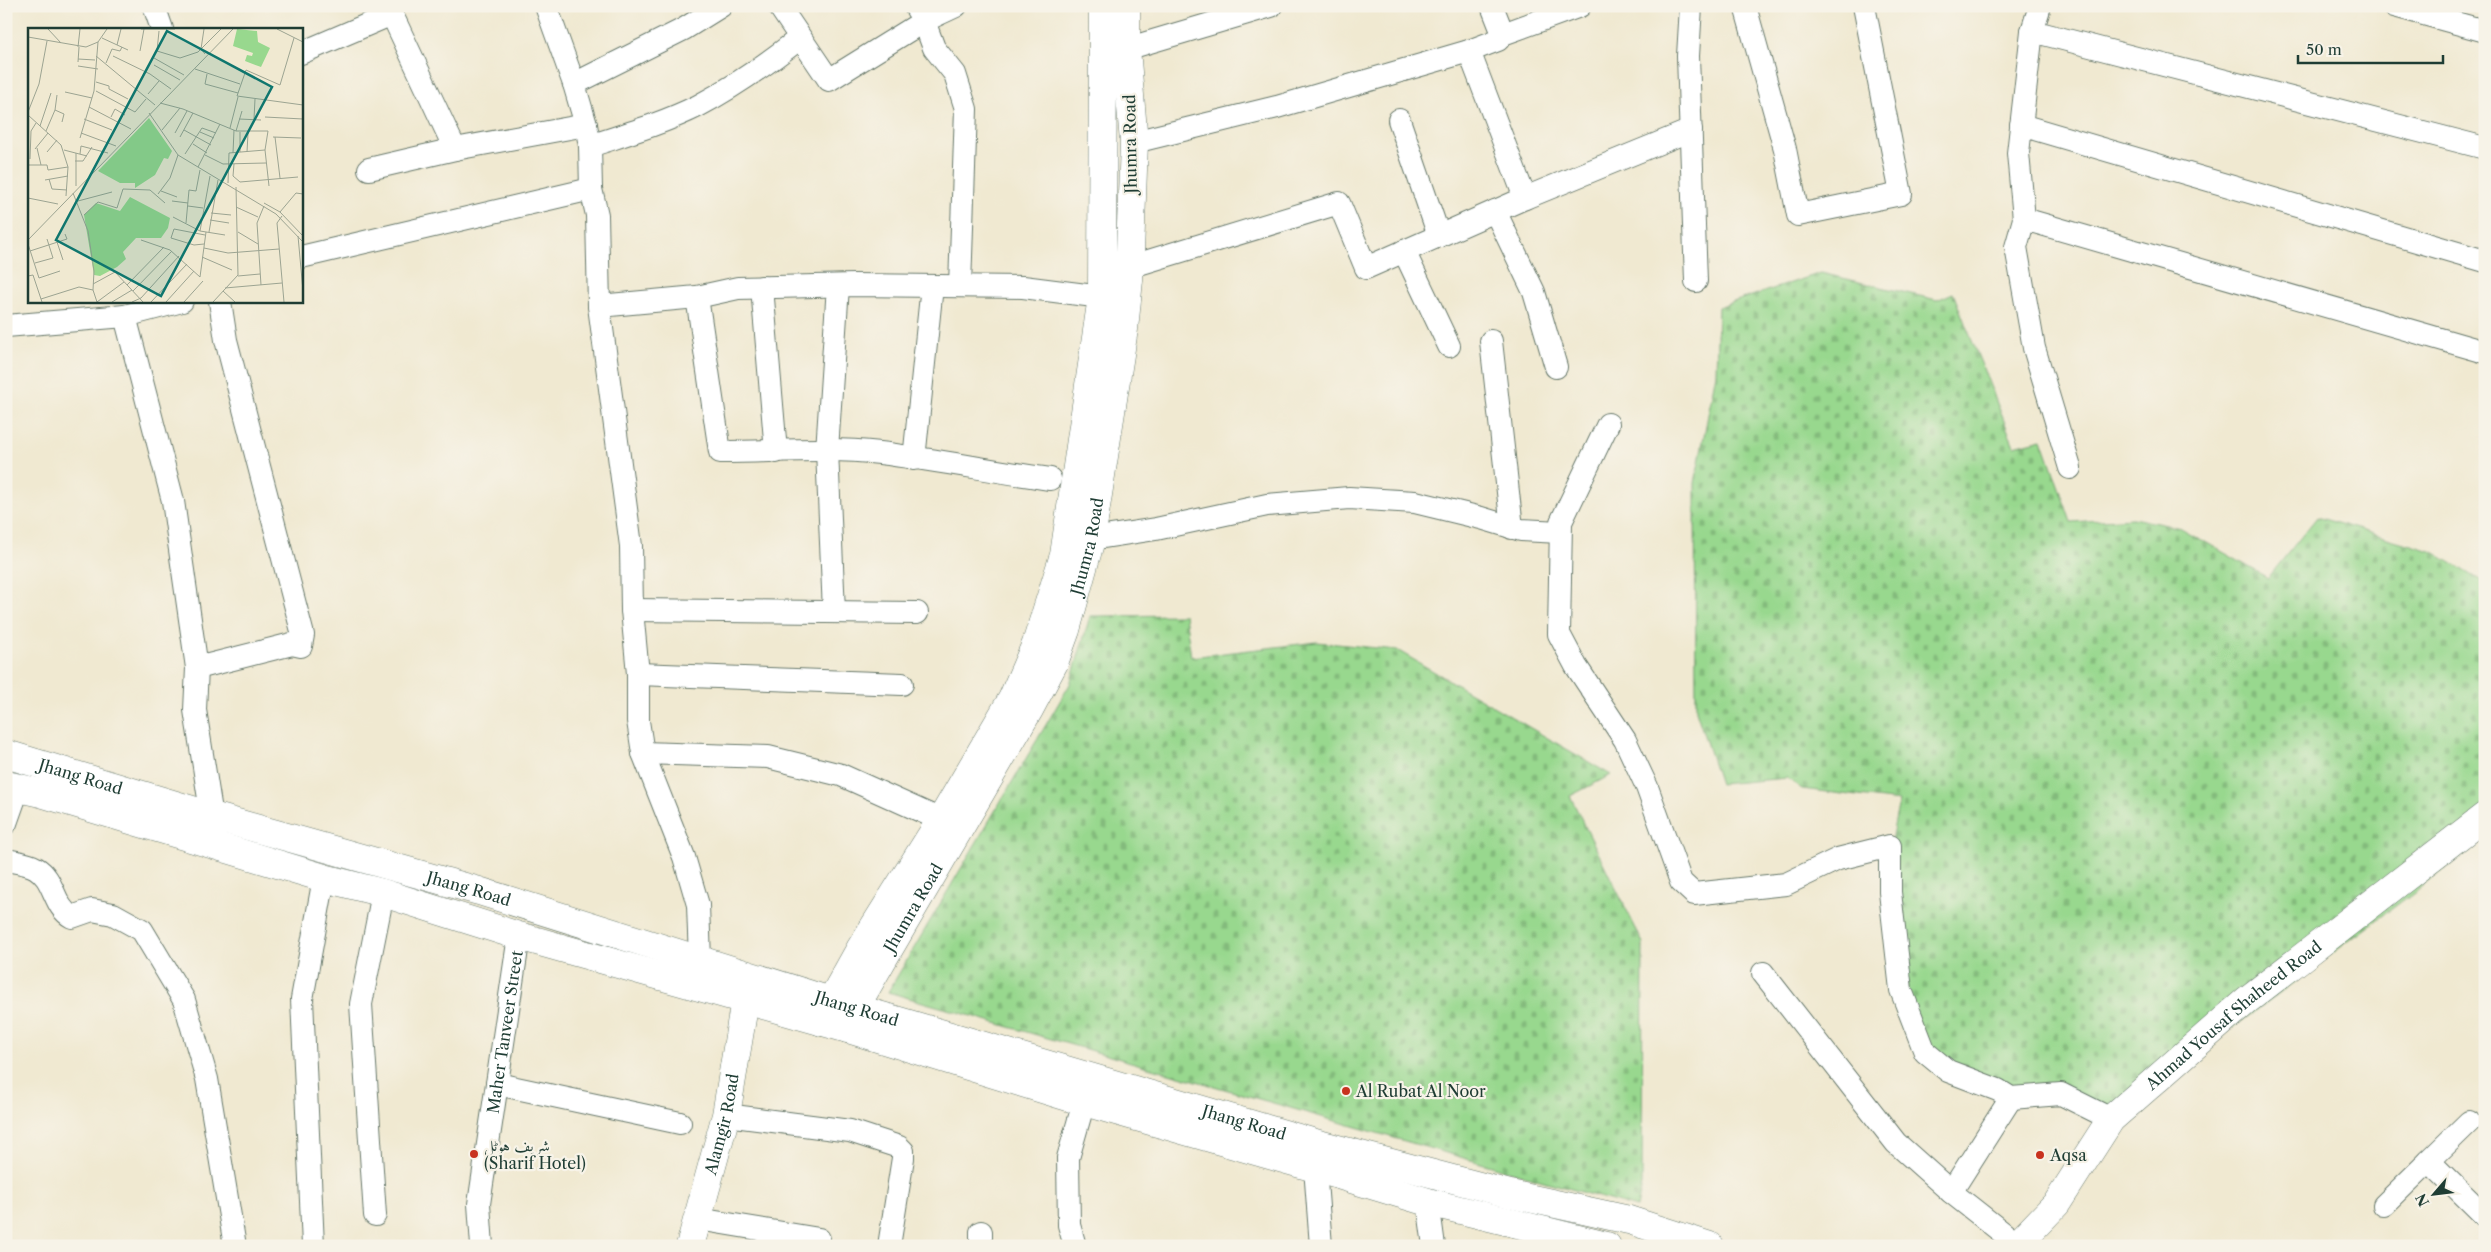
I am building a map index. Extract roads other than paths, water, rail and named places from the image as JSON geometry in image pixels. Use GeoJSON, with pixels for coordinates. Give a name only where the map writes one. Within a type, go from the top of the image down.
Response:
{"type":"FeatureCollection","features":[{"type":"Feature","properties":{"kind":"main road","name":"Jhumra Road"},"geometry":{"type":"LineString","coordinates":[[839,1015],[860,949],[941,820],[1012,699],[1036,644],[1064,555],[1102,297],[1103,6]]}},
{"type":"Feature","properties":{"kind":"main road","name":"Jhumra Road"},"geometry":{"type":"LineString","coordinates":[[839,1015],[1010,745],[1054,663],[1066,630],[1091,539],[1124,330],[1129,267],[1134,142],[1126,49],[1126,6]]}},
{"type":"Feature","properties":{"kind":"main road","name":"Jhang Road"},"geometry":{"type":"LineString","coordinates":[[6,754],[212,816],[479,891],[700,960],[839,1015],[1084,1102],[1428,1202],[1508,1207],[1629,1220],[1710,1246]]}},
{"type":"Feature","properties":{"kind":"main road"},"geometry":{"type":"LineString","coordinates":[[22,789],[50,766]]}},
{"type":"Feature","properties":{"kind":"main road","name":"Jhang Road"},"geometry":{"type":"LineString","coordinates":[[22,789],[324,878],[383,893],[519,936],[745,1000],[839,1015],[1315,1143],[1508,1207],[1607,1246]]}},
{"type":"Feature","properties":{"kind":"main road","name":"Ahmad Yousaf Shaheed Road"},"geometry":{"type":"LineString","coordinates":[[2016,1245],[2057,1203],[2111,1119],[2247,1000],[2485,816]]}},
{"type":"Feature","properties":{"kind":"main road","name":"Alamgir Road"},"geometry":{"type":"LineString","coordinates":[[690,1246],[726,1115],[745,1000]]}},
{"type":"Feature","properties":{"kind":"street"},"geometry":{"type":"LineString","coordinates":[[154,6],[162,28]]}},
{"type":"Feature","properties":{"kind":"street"},"geometry":{"type":"LineString","coordinates":[[546,6],[574,84],[588,135],[591,189],[597,215],[599,306],[631,546],[632,610],[638,674],[638,721],[643,753],[684,857],[698,905],[700,960]]}},
{"type":"Feature","properties":{"kind":"street"},"geometry":{"type":"LineString","coordinates":[[574,84],[692,25],[721,6]]}},
{"type":"Feature","properties":{"kind":"street"},"geometry":{"type":"LineString","coordinates":[[779,6],[829,80],[919,14],[956,6]]}},
{"type":"Feature","properties":{"kind":"street"},"geometry":{"type":"LineString","coordinates":[[1126,49],[1271,6]]}},
{"type":"Feature","properties":{"kind":"street"},"geometry":{"type":"LineString","coordinates":[[1492,6],[1503,34]]}},
{"type":"Feature","properties":{"kind":"street"},"geometry":{"type":"LineString","coordinates":[[1134,142],[1277,107],[1469,51],[1498,40],[1503,34],[1580,6]]}},
{"type":"Feature","properties":{"kind":"street"},"geometry":{"type":"LineString","coordinates":[[1691,6],[1688,56],[1696,281]]}},
{"type":"Feature","properties":{"kind":"street"},"geometry":{"type":"LineString","coordinates":[[1745,6],[1785,149],[1798,215],[1901,194],[1864,6]]}},
{"type":"Feature","properties":{"kind":"street"},"geometry":{"type":"LineString","coordinates":[[2040,6],[2032,31],[2018,152],[2024,219],[2016,247],[2034,348],[2070,468]]}},
{"type":"Feature","properties":{"kind":"street"},"geometry":{"type":"LineString","coordinates":[[2394,6],[2485,31]]}},
{"type":"Feature","properties":{"kind":"street"},"geometry":{"type":"LineString","coordinates":[[302,53],[389,10],[455,149]]}},
{"type":"Feature","properties":{"kind":"street"},"geometry":{"type":"LineString","coordinates":[[919,14],[934,48],[955,74],[966,109],[960,286]]}},
{"type":"Feature","properties":{"kind":"street"},"geometry":{"type":"LineString","coordinates":[[2032,31],[2485,148]]}},
{"type":"Feature","properties":{"kind":"street"},"geometry":{"type":"LineString","coordinates":[[369,169],[455,149],[645,127],[697,106],[766,66],[800,38]]}},
{"type":"Feature","properties":{"kind":"street"},"geometry":{"type":"LineString","coordinates":[[1469,51],[1525,198]]}},
{"type":"Feature","properties":{"kind":"street"},"geometry":{"type":"LineString","coordinates":[[1399,120],[1439,236]]}},
{"type":"Feature","properties":{"kind":"street"},"geometry":{"type":"LineString","coordinates":[[2021,125],[2485,261]]}},
{"type":"Feature","properties":{"kind":"street"},"geometry":{"type":"LineString","coordinates":[[1129,267],[1339,202],[1366,268],[1525,198],[1691,130]]}},
{"type":"Feature","properties":{"kind":"street"},"geometry":{"type":"LineString","coordinates":[[302,257],[591,189]]}},
{"type":"Feature","properties":{"kind":"street"},"geometry":{"type":"LineString","coordinates":[[1495,211],[1534,292],[1556,367]]}},
{"type":"Feature","properties":{"kind":"street"},"geometry":{"type":"LineString","coordinates":[[2024,219],[2485,352]]}},
{"type":"Feature","properties":{"kind":"street"},"geometry":{"type":"LineString","coordinates":[[1404,251],[1449,346]]}},
{"type":"Feature","properties":{"kind":"street"},"geometry":{"type":"LineString","coordinates":[[834,612],[827,450],[838,286]]}},
{"type":"Feature","properties":{"kind":"street"},"geometry":{"type":"LineString","coordinates":[[914,459],[932,286]]}},
{"type":"Feature","properties":{"kind":"street"},"geometry":{"type":"LineString","coordinates":[[599,306],[697,297],[738,288],[762,287],[1023,287],[1102,297]]}},
{"type":"Feature","properties":{"kind":"street"},"geometry":{"type":"LineString","coordinates":[[762,287],[776,452]]}},
{"type":"Feature","properties":{"kind":"street"},"geometry":{"type":"LineString","coordinates":[[697,297],[720,452],[776,452],[802,449],[879,453],[1050,479]]}},
{"type":"Feature","properties":{"kind":"street"},"geometry":{"type":"LineString","coordinates":[[6,326],[125,316],[178,302]]}},
{"type":"Feature","properties":{"kind":"street"},"geometry":{"type":"LineString","coordinates":[[197,668],[292,644],[301,646],[303,635],[226,340],[220,302]]}},
{"type":"Feature","properties":{"kind":"street"},"geometry":{"type":"LineString","coordinates":[[125,316],[173,501],[197,668],[195,710],[216,846]]}},
{"type":"Feature","properties":{"kind":"street"},"geometry":{"type":"LineString","coordinates":[[1491,341],[1512,528]]}},
{"type":"Feature","properties":{"kind":"street"},"geometry":{"type":"LineString","coordinates":[[1608,424],[1560,522],[1559,634],[1625,740],[1647,787],[1681,882],[1694,894],[1786,884],[1838,859],[1890,846],[1890,892],[1902,990],[1926,1052],[1948,1071],[1998,1090],[2011,1098],[2061,1094],[2111,1119]]}},
{"type":"Feature","properties":{"kind":"street"},"geometry":{"type":"LineString","coordinates":[[1091,539],[1156,529],[1267,505],[1349,498],[1415,502],[1521,530],[1560,532]]}},
{"type":"Feature","properties":{"kind":"street"},"geometry":{"type":"LineString","coordinates":[[632,610],[916,613]]}},
{"type":"Feature","properties":{"kind":"street"},"geometry":{"type":"LineString","coordinates":[[638,674],[902,684]]}},
{"type":"Feature","properties":{"kind":"street"},"geometry":{"type":"LineString","coordinates":[[643,753],[768,757],[841,774],[941,820]]}},
{"type":"Feature","properties":{"kind":"street"},"geometry":{"type":"LineString","coordinates":[[6,823],[22,789]]}},
{"type":"Feature","properties":{"kind":"street"},"geometry":{"type":"LineString","coordinates":[[6,860],[36,867],[41,871],[63,913],[72,917],[92,910],[113,914],[142,930],[161,961],[184,1000],[208,1079],[235,1246]]}},
{"type":"Feature","properties":{"kind":"street"},"geometry":{"type":"LineString","coordinates":[[313,1246],[302,999],[324,878]]}},
{"type":"Feature","properties":{"kind":"street"},"geometry":{"type":"LineString","coordinates":[[375,1215],[361,1004],[383,893]]}},
{"type":"Feature","properties":{"kind":"street","name":"Maher Tanveer Street"},"geometry":{"type":"LineString","coordinates":[[482,1246],[479,1204],[519,936]]}},
{"type":"Feature","properties":{"kind":"street"},"geometry":{"type":"LineString","coordinates":[[1763,973],[1896,1143],[1951,1192],[2016,1245]]}},
{"type":"Feature","properties":{"kind":"street"},"geometry":{"type":"LineString","coordinates":[[497,1084],[680,1123]]}},
{"type":"Feature","properties":{"kind":"street"},"geometry":{"type":"LineString","coordinates":[[1951,1192],[2011,1098]]}},
{"type":"Feature","properties":{"kind":"street"},"geometry":{"type":"LineString","coordinates":[[1075,1246],[1069,1225],[1068,1158],[1084,1102]]}},
{"type":"Feature","properties":{"kind":"street"},"geometry":{"type":"LineString","coordinates":[[726,1115],[850,1132],[899,1147],[903,1151],[903,1158],[889,1246]]}},
{"type":"Feature","properties":{"kind":"street"},"geometry":{"type":"LineString","coordinates":[[2384,1205],[2469,1122]]}},
{"type":"Feature","properties":{"kind":"street"},"geometry":{"type":"LineString","coordinates":[[2429,1161],[2485,1216]]}},
{"type":"Feature","properties":{"kind":"street"},"geometry":{"type":"LineString","coordinates":[[1315,1168],[1321,1246]]}},
{"type":"Feature","properties":{"kind":"street"},"geometry":{"type":"LineString","coordinates":[[1428,1202],[1434,1246]]}},
{"type":"Feature","properties":{"kind":"street"},"geometry":{"type":"LineString","coordinates":[[698,1218],[819,1239]]}},
{"type":"Feature","properties":{"kind":"place","name":"Al Rubat Al Noor"},"geometry":{"type":"Point","coordinates":[1346,1091]}},
{"type":"Feature","properties":{"kind":"place","name":"شریف ہوٹل (Sharif Hotel)"},"geometry":{"type":"Point","coordinates":[474,1154]}},
{"type":"Feature","properties":{"kind":"place","name":"Aqsa"},"geometry":{"type":"Point","coordinates":[2040,1155]}}]}
